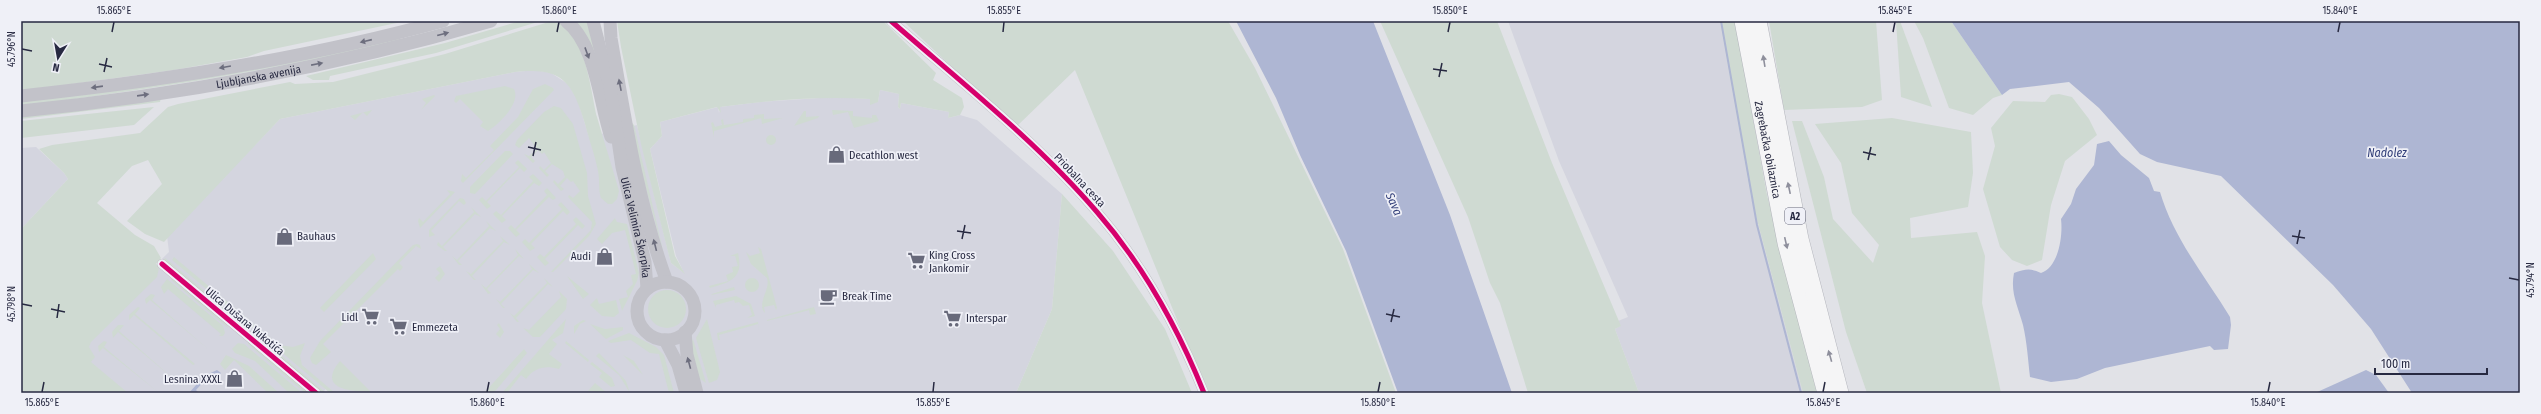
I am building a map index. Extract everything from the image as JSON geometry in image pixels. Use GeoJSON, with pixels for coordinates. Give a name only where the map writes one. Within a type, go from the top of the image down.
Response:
{"type":"FeatureCollection","features":[{"type":"Feature","properties":{"kind":"highway","name":"Zagrebačka obilaznica"},"geometry":{"type":"LineString","coordinates":[[1743,21],[1786,244],[1826,393]]}},
{"type":"Feature","properties":{"kind":"highway","name":"Zagrebačka obilaznica"},"geometry":{"type":"LineString","coordinates":[[1758,21],[1782,156],[1800,239],[1840,393]]}},
{"type":"Feature","properties":{"kind":"main road"},"geometry":{"type":"LineString","coordinates":[[404,32],[427,21]]}},
{"type":"Feature","properties":{"kind":"main road","name":"Ljubljanska avenija"},"geometry":{"type":"LineString","coordinates":[[21,96],[156,79],[249,64],[332,48],[404,32],[443,21]]}},
{"type":"Feature","properties":{"kind":"main road","name":"Ljubljanska avenija"},"geometry":{"type":"LineString","coordinates":[[21,111],[168,91],[273,73],[394,47],[491,21]]}},
{"type":"Feature","properties":{"kind":"main road"},"geometry":{"type":"LineString","coordinates":[[566,21],[577,31],[586,49],[601,105],[622,167]]}},
{"type":"Feature","properties":{"kind":"main road"},"geometry":{"type":"LineString","coordinates":[[593,21],[610,86],[635,164]]}},
{"type":"Feature","properties":{"kind":"main road"},"geometry":{"type":"LineString","coordinates":[[610,21],[611,38],[635,164]]}},
{"type":"Feature","properties":{"kind":"main road"},"geometry":{"type":"LineString","coordinates":[[610,86],[622,167]]}},
{"type":"Feature","properties":{"kind":"main road","name":"Ulica Velimira Škorpika"},"geometry":{"type":"LineString","coordinates":[[635,164],[658,257],[667,282]]}},
{"type":"Feature","properties":{"kind":"main road","name":"Ulica Velimira Škorpika"},"geometry":{"type":"LineString","coordinates":[[622,167],[645,262],[647,288]]}},
{"type":"Feature","properties":{"kind":"main road"},"geometry":{"type":"LineString","coordinates":[[667,282],[684,288],[693,302],[693,320],[685,332],[676,338],[665,340],[650,335],[638,318],[639,298],[647,288],[657,283],[667,282]]}},
{"type":"Feature","properties":{"kind":"main road"},"geometry":{"type":"LineString","coordinates":[[685,332],[687,355],[697,393]]}},
{"type":"Feature","properties":{"kind":"main road"},"geometry":{"type":"LineString","coordinates":[[665,340],[678,365],[686,393]]}},
{"type":"Feature","properties":{"kind":"street","name":"Priobalna cesta"},"geometry":{"type":"LineString","coordinates":[[890,21],[1020,134],[1069,181],[1098,213],[1149,283],[1175,326],[1204,393]]}},
{"type":"Feature","properties":{"kind":"street","name":"Ulica Dušana Vukotića"},"geometry":{"type":"LineString","coordinates":[[162,264],[316,393]]}},
{"type":"Feature","properties":{"kind":"shaded area"},"geometry":{"type":"Polygon","coordinates":[[[21,21],[406,21],[264,51],[247,57],[174,70],[21,91],[21,21]]]}},
{"type":"Feature","properties":{"kind":"shaded area"},"geometry":{"type":"Polygon","coordinates":[[[520,21],[541,21],[436,53],[330,76],[329,80],[313,80],[306,76],[445,43],[520,21]]]}},
{"type":"Feature","properties":{"kind":"shaded area"},"geometry":{"type":"Polygon","coordinates":[[[552,21],[563,25],[572,34],[585,61],[597,117],[619,191],[617,199],[612,204],[608,204],[601,198],[599,174],[595,159],[580,109],[570,87],[563,80],[544,72],[515,72],[280,119],[164,242],[145,234],[127,221],[162,184],[148,160],[132,166],[97,203],[135,235],[154,246],[161,258],[156,264],[159,268],[157,277],[91,342],[89,347],[95,357],[91,362],[128,393],[21,393],[21,229],[68,179],[64,173],[39,149],[52,145],[140,133],[168,107],[178,104],[290,82],[295,84],[333,82],[445,54],[552,21]]]}},
{"type":"Feature","properties":{"kind":"shaded area"},"geometry":{"type":"Polygon","coordinates":[[[572,21],[588,21],[603,83],[572,21]]]}},
{"type":"Feature","properties":{"kind":"shaded area"},"geometry":{"type":"Polygon","coordinates":[[[617,21],[883,21],[936,73],[933,80],[962,98],[964,107],[960,115],[948,118],[949,112],[901,103],[900,109],[898,107],[899,94],[880,90],[878,102],[870,105],[870,99],[851,98],[814,98],[758,102],[720,107],[721,113],[717,107],[660,122],[662,136],[650,149],[675,256],[685,274],[671,263],[668,252],[641,144],[617,21]]]}},
{"type":"Feature","properties":{"kind":"shaded area"},"geometry":{"type":"Polygon","coordinates":[[[903,21],[1228,21],[1255,68],[1343,249],[1396,393],[1207,393],[1075,70],[1016,127],[903,21]]]}},
{"type":"Feature","properties":{"kind":"shaded area"},"geometry":{"type":"Polygon","coordinates":[[[1380,21],[1497,21],[1552,163],[1621,326],[1615,329],[1639,393],[1528,393],[1500,303],[1490,283],[1468,217],[1380,21]]]}},
{"type":"Feature","properties":{"kind":"shaded area"},"geometry":{"type":"Polygon","coordinates":[[[1508,21],[1720,21],[1751,197],[1803,393],[1639,393],[1615,329],[1620,326],[1618,321],[1628,317],[1559,161],[1508,21]]]}},
{"type":"Feature","properties":{"kind":"shaded area"},"geometry":{"type":"Polygon","coordinates":[[[1720,21],[1735,21],[1767,195],[1817,393],[1803,393],[1751,197],[1720,21]]]}},
{"type":"Feature","properties":{"kind":"shaded area"},"geometry":{"type":"Polygon","coordinates":[[[1769,21],[1876,21],[1882,100],[1862,107],[1784,110],[1769,21]]]}},
{"type":"Feature","properties":{"kind":"shaded area"},"geometry":{"type":"Polygon","coordinates":[[[1896,21],[1900,21],[1932,107],[1901,97],[1896,21]]]}},
{"type":"Feature","properties":{"kind":"shaded area"},"geometry":{"type":"Polygon","coordinates":[[[1914,21],[1951,21],[2002,95],[1993,98],[1973,115],[1949,108],[1923,38],[1914,21]]]}},
{"type":"Feature","properties":{"kind":"shaded area"},"geometry":{"type":"Polygon","coordinates":[[[398,37],[400,41],[258,70],[164,86],[21,106],[21,100],[398,37]]]}},
{"type":"Feature","properties":{"kind":"shaded area"},"geometry":{"type":"Polygon","coordinates":[[[535,70],[551,73],[568,84],[577,98],[589,137],[637,125],[671,263],[684,273],[676,256],[650,149],[662,136],[660,122],[718,107],[719,113],[720,107],[760,102],[835,97],[871,99],[878,102],[880,90],[899,94],[898,107],[900,109],[901,103],[949,112],[948,118],[960,115],[977,120],[1062,194],[1052,309],[1016,393],[330,393],[326,389],[322,393],[120,393],[69,349],[169,252],[167,236],[280,119],[515,72],[535,70]]]}},
{"type":"Feature","properties":{"kind":"shaded area"},"geometry":{"type":"Polygon","coordinates":[[[545,84],[554,90],[463,183],[461,181],[462,174],[466,178],[494,150],[490,146],[518,117],[533,89],[545,84]]]}},
{"type":"Feature","properties":{"kind":"shaded area"},"geometry":{"type":"Polygon","coordinates":[[[505,86],[514,89],[515,95],[512,107],[498,123],[488,131],[480,126],[483,122],[460,99],[456,103],[454,101],[456,96],[505,86]]]}},
{"type":"Feature","properties":{"kind":"shaded area"},"geometry":{"type":"Polygon","coordinates":[[[2059,94],[2072,97],[2089,119],[2097,135],[2065,161],[2051,205],[2042,260],[2027,266],[2012,260],[2000,247],[1983,189],[1995,146],[1991,128],[2013,101],[2045,102],[2051,95],[2059,94]]]}},
{"type":"Feature","properties":{"kind":"shaded area"},"geometry":{"type":"Polygon","coordinates":[[[435,96],[421,110],[426,103],[422,99],[435,96]]]}},
{"type":"Feature","properties":{"kind":"shaded area"},"geometry":{"type":"Polygon","coordinates":[[[161,98],[160,102],[21,119],[21,114],[161,98]]]}},
{"type":"Feature","properties":{"kind":"shaded area"},"geometry":{"type":"Polygon","coordinates":[[[554,106],[561,108],[573,124],[587,173],[588,196],[596,224],[589,236],[553,272],[551,272],[591,230],[592,222],[568,197],[569,195],[573,198],[580,191],[573,181],[571,182],[567,178],[560,186],[564,189],[561,191],[553,182],[554,180],[558,184],[565,177],[563,171],[552,164],[545,171],[549,175],[547,177],[539,168],[540,166],[544,170],[551,163],[544,152],[542,154],[538,150],[531,157],[535,161],[533,163],[524,154],[529,156],[537,149],[529,138],[519,148],[515,145],[517,140],[544,112],[554,106]]]}},
{"type":"Feature","properties":{"kind":"shaded area"},"geometry":{"type":"Polygon","coordinates":[[[154,107],[134,125],[21,138],[21,121],[154,107]]]}},
{"type":"Feature","properties":{"kind":"shaded area"},"geometry":{"type":"Polygon","coordinates":[[[372,110],[367,116],[363,112],[372,110]]]}},
{"type":"Feature","properties":{"kind":"shaded area"},"geometry":{"type":"Polygon","coordinates":[[[832,110],[853,111],[853,116],[872,118],[872,115],[876,115],[879,121],[854,128],[848,112],[833,115],[832,110]]]}},
{"type":"Feature","properties":{"kind":"shaded area"},"geometry":{"type":"Polygon","coordinates":[[[804,111],[806,111],[806,117],[819,116],[818,118],[794,126],[804,111]]]}},
{"type":"Feature","properties":{"kind":"shaded area"},"geometry":{"type":"Polygon","coordinates":[[[362,113],[355,120],[350,116],[362,113]]]}},
{"type":"Feature","properties":{"kind":"shaded area"},"geometry":{"type":"Polygon","coordinates":[[[764,114],[764,119],[783,118],[762,124],[761,118],[714,131],[714,137],[711,123],[713,122],[715,127],[722,125],[721,120],[723,119],[724,125],[743,122],[743,119],[754,118],[754,115],[764,114]]]}},
{"type":"Feature","properties":{"kind":"shaded area"},"geometry":{"type":"Polygon","coordinates":[[[1892,118],[1971,132],[1973,173],[1968,207],[1910,218],[1911,238],[1977,232],[1985,256],[1982,303],[2001,393],[1867,393],[1846,332],[1792,121],[1802,121],[1824,177],[1833,219],[1873,263],[1879,245],[1852,213],[1841,163],[1815,124],[1892,118]]]}},
{"type":"Feature","properties":{"kind":"shaded area"},"geometry":{"type":"Polygon","coordinates":[[[632,123],[634,125],[665,259],[636,151],[632,123]]]}},
{"type":"Feature","properties":{"kind":"shaded area"},"geometry":{"type":"Polygon","coordinates":[[[769,135],[773,135],[775,136],[775,144],[769,145],[766,142],[766,138],[769,135]]]}},
{"type":"Feature","properties":{"kind":"shaded area"},"geometry":{"type":"Polygon","coordinates":[[[36,147],[64,173],[68,179],[21,229],[21,148],[36,147]]]}},
{"type":"Feature","properties":{"kind":"shaded area"},"geometry":{"type":"Polygon","coordinates":[[[505,151],[510,151],[513,154],[475,194],[470,193],[470,187],[505,151]]]}},
{"type":"Feature","properties":{"kind":"shaded area"},"geometry":{"type":"Polygon","coordinates":[[[518,160],[527,169],[524,172],[520,168],[487,202],[491,206],[487,209],[479,200],[482,197],[486,201],[519,167],[515,163],[518,160]]]}},
{"type":"Feature","properties":{"kind":"shaded area"},"geometry":{"type":"Polygon","coordinates":[[[533,174],[542,183],[539,186],[534,183],[502,216],[506,220],[502,223],[493,214],[496,211],[501,215],[533,181],[529,177],[533,174]]]}},
{"type":"Feature","properties":{"kind":"shaded area"},"geometry":{"type":"Polygon","coordinates":[[[547,188],[556,198],[553,200],[549,197],[516,230],[520,234],[516,237],[508,228],[511,225],[515,229],[547,195],[544,191],[547,188]]]}},
{"type":"Feature","properties":{"kind":"shaded area"},"geometry":{"type":"Polygon","coordinates":[[[447,190],[455,192],[420,228],[418,221],[419,218],[423,222],[450,194],[447,190]]]}},
{"type":"Feature","properties":{"kind":"shaded area"},"geometry":{"type":"Polygon","coordinates":[[[1062,194],[1113,251],[1165,329],[1192,393],[1016,393],[1052,309],[1062,194]]]}},
{"type":"Feature","properties":{"kind":"shaded area"},"geometry":{"type":"Polygon","coordinates":[[[460,198],[464,199],[466,203],[464,205],[459,201],[431,231],[435,235],[429,237],[429,230],[460,198]]]}},
{"type":"Feature","properties":{"kind":"shaded area"},"geometry":{"type":"Polygon","coordinates":[[[561,202],[570,212],[567,215],[563,211],[531,244],[535,248],[530,251],[522,242],[525,239],[529,243],[562,209],[558,205],[561,202]]]}},
{"type":"Feature","properties":{"kind":"shaded area"},"geometry":{"type":"Polygon","coordinates":[[[471,207],[481,217],[475,214],[443,247],[447,251],[445,251],[437,245],[438,242],[442,246],[474,212],[471,207]]]}},
{"type":"Feature","properties":{"kind":"shaded area"},"geometry":{"type":"Polygon","coordinates":[[[576,217],[585,226],[582,229],[578,225],[545,259],[549,263],[545,266],[537,257],[540,254],[544,257],[576,224],[573,220],[576,217]]]}},
{"type":"Feature","properties":{"kind":"shaded area"},"geometry":{"type":"Polygon","coordinates":[[[615,218],[617,222],[627,224],[639,273],[637,281],[622,311],[619,299],[628,297],[626,291],[633,284],[631,275],[636,274],[625,230],[612,233],[602,244],[597,239],[615,218]]]}},
{"type":"Feature","properties":{"kind":"shaded area"},"geometry":{"type":"Polygon","coordinates":[[[486,221],[496,231],[490,228],[458,261],[462,265],[459,265],[452,256],[457,260],[489,226],[486,221]]]}},
{"type":"Feature","properties":{"kind":"shaded area"},"geometry":{"type":"Polygon","coordinates":[[[500,236],[510,245],[504,242],[472,276],[476,280],[474,280],[466,271],[471,274],[503,241],[500,236]]]}},
{"type":"Feature","properties":{"kind":"shaded area"},"geometry":{"type":"Polygon","coordinates":[[[413,245],[420,245],[421,249],[416,246],[399,263],[403,267],[400,271],[398,269],[323,344],[331,352],[316,365],[312,363],[310,358],[320,341],[413,245]]]}},
{"type":"Feature","properties":{"kind":"shaded area"},"geometry":{"type":"Polygon","coordinates":[[[758,247],[761,249],[777,308],[776,310],[774,305],[764,307],[765,313],[762,305],[768,282],[767,278],[751,264],[746,252],[750,256],[760,253],[758,247]]]}},
{"type":"Feature","properties":{"kind":"shaded area"},"geometry":{"type":"Polygon","coordinates":[[[515,249],[524,259],[519,256],[487,289],[491,293],[488,294],[481,284],[486,288],[518,255],[515,249]]]}},
{"type":"Feature","properties":{"kind":"shaded area"},"geometry":{"type":"Polygon","coordinates":[[[373,253],[376,259],[324,312],[320,308],[373,253]]]}},
{"type":"Feature","properties":{"kind":"shaded area"},"geometry":{"type":"Polygon","coordinates":[[[738,253],[739,269],[734,278],[724,284],[710,288],[709,286],[728,281],[726,275],[733,272],[732,267],[738,266],[735,256],[730,256],[738,253]]]}},
{"type":"Feature","properties":{"kind":"shaded area"},"geometry":{"type":"Polygon","coordinates":[[[174,257],[279,345],[293,347],[305,343],[300,356],[302,365],[335,393],[330,393],[172,260],[174,257]]]}},
{"type":"Feature","properties":{"kind":"shaded area"},"geometry":{"type":"Polygon","coordinates":[[[165,258],[250,329],[250,332],[164,260],[165,258]]]}},
{"type":"Feature","properties":{"kind":"shaded area"},"geometry":{"type":"Polygon","coordinates":[[[529,264],[539,273],[533,270],[501,304],[505,308],[503,308],[496,299],[500,302],[532,269],[529,264]]]}},
{"type":"Feature","properties":{"kind":"shaded area"},"geometry":{"type":"Polygon","coordinates":[[[440,266],[445,274],[439,282],[435,278],[440,273],[436,269],[440,266]]]}},
{"type":"Feature","properties":{"kind":"shaded area"},"geometry":{"type":"Polygon","coordinates":[[[567,276],[589,294],[583,299],[567,276]]]}},
{"type":"Feature","properties":{"kind":"shaded area"},"geometry":{"type":"Polygon","coordinates":[[[171,278],[226,323],[228,328],[171,280],[171,278]]]}},
{"type":"Feature","properties":{"kind":"shaded area"},"geometry":{"type":"Polygon","coordinates":[[[544,278],[553,287],[548,284],[516,318],[519,322],[517,322],[510,313],[514,316],[547,283],[544,278]]]}},
{"type":"Feature","properties":{"kind":"shaded area"},"geometry":{"type":"Polygon","coordinates":[[[749,278],[755,278],[759,282],[759,288],[755,292],[749,292],[745,288],[745,282],[749,278]]]}},
{"type":"Feature","properties":{"kind":"shaded area"},"geometry":{"type":"Polygon","coordinates":[[[167,279],[223,326],[225,333],[223,336],[219,336],[221,334],[168,289],[164,294],[161,287],[167,279]]]}},
{"type":"Feature","properties":{"kind":"shaded area"},"geometry":{"type":"Polygon","coordinates":[[[734,287],[735,290],[711,295],[712,294],[734,287]]]}},
{"type":"Feature","properties":{"kind":"shaded area"},"geometry":{"type":"Polygon","coordinates":[[[667,290],[680,296],[686,309],[680,322],[667,328],[654,322],[648,309],[654,296],[667,290]]]}},
{"type":"Feature","properties":{"kind":"shaded area"},"geometry":{"type":"Polygon","coordinates":[[[559,291],[567,299],[566,309],[540,337],[533,337],[523,328],[529,330],[561,297],[559,291]]]}},
{"type":"Feature","properties":{"kind":"shaded area"},"geometry":{"type":"Polygon","coordinates":[[[151,294],[155,295],[152,300],[209,350],[150,300],[146,304],[145,299],[151,294]]]}},
{"type":"Feature","properties":{"kind":"shaded area"},"geometry":{"type":"Polygon","coordinates":[[[736,296],[751,304],[755,316],[747,318],[752,315],[749,305],[743,306],[739,302],[735,303],[734,300],[716,305],[716,308],[713,301],[736,296]]]}},
{"type":"Feature","properties":{"kind":"shaded area"},"geometry":{"type":"Polygon","coordinates":[[[597,298],[599,304],[616,300],[619,313],[614,317],[602,316],[590,305],[597,298]]]}},
{"type":"Feature","properties":{"kind":"shaded area"},"geometry":{"type":"Polygon","coordinates":[[[138,307],[140,308],[135,314],[195,364],[193,365],[134,315],[129,320],[129,315],[138,307]]]}},
{"type":"Feature","properties":{"kind":"shaded area"},"geometry":{"type":"Polygon","coordinates":[[[814,307],[816,314],[810,315],[809,310],[767,321],[814,307]]]}},
{"type":"Feature","properties":{"kind":"shaded area"},"geometry":{"type":"Polygon","coordinates":[[[566,319],[563,333],[552,340],[557,344],[549,354],[562,364],[559,369],[549,367],[540,368],[529,375],[526,379],[521,375],[507,393],[502,393],[566,319]]]}},
{"type":"Feature","properties":{"kind":"shaded area"},"geometry":{"type":"Polygon","coordinates":[[[707,319],[720,372],[717,380],[709,383],[696,338],[707,319]]]}},
{"type":"Feature","properties":{"kind":"shaded area"},"geometry":{"type":"Polygon","coordinates":[[[583,320],[586,321],[580,324],[574,334],[574,326],[583,320]]]}},
{"type":"Feature","properties":{"kind":"shaded area"},"geometry":{"type":"Polygon","coordinates":[[[758,322],[759,330],[758,324],[719,335],[720,340],[718,340],[717,333],[758,322]]]}},
{"type":"Feature","properties":{"kind":"shaded area"},"geometry":{"type":"Polygon","coordinates":[[[499,323],[504,332],[500,338],[496,334],[500,329],[497,325],[499,323]]]}},
{"type":"Feature","properties":{"kind":"shaded area"},"geometry":{"type":"Polygon","coordinates":[[[590,324],[605,329],[623,327],[623,330],[606,339],[590,324]]]}},
{"type":"Feature","properties":{"kind":"shaded area"},"geometry":{"type":"Polygon","coordinates":[[[118,325],[124,325],[119,331],[177,382],[118,332],[113,338],[112,332],[118,325]]]}},
{"type":"Feature","properties":{"kind":"shaded area"},"geometry":{"type":"Polygon","coordinates":[[[629,333],[656,347],[664,355],[674,393],[669,393],[659,354],[650,353],[631,340],[611,343],[608,341],[629,333]]]}},
{"type":"Feature","properties":{"kind":"shaded area"},"geometry":{"type":"Polygon","coordinates":[[[253,334],[256,334],[326,393],[323,393],[253,334]]]}},
{"type":"Feature","properties":{"kind":"shaded area"},"geometry":{"type":"Polygon","coordinates":[[[693,339],[706,383],[697,377],[691,344],[693,339]]]}},
{"type":"Feature","properties":{"kind":"shaded area"},"geometry":{"type":"Polygon","coordinates":[[[104,341],[107,342],[104,347],[159,393],[103,348],[99,352],[98,346],[104,341]]]}},
{"type":"Feature","properties":{"kind":"shaded area"},"geometry":{"type":"Polygon","coordinates":[[[248,341],[309,393],[305,393],[248,344],[248,341]]]}},
{"type":"Feature","properties":{"kind":"shaded area"},"geometry":{"type":"Polygon","coordinates":[[[566,341],[589,360],[588,362],[565,343],[566,341]]]}},
{"type":"Feature","properties":{"kind":"shaded area"},"geometry":{"type":"Polygon","coordinates":[[[238,343],[244,344],[302,393],[289,393],[255,361],[235,353],[232,349],[238,343]]]}},
{"type":"Feature","properties":{"kind":"shaded area"},"geometry":{"type":"Polygon","coordinates":[[[524,349],[527,353],[497,389],[493,393],[484,393],[524,349]]]}},
{"type":"Feature","properties":{"kind":"shaded area"},"geometry":{"type":"Polygon","coordinates":[[[599,353],[626,381],[630,393],[619,375],[596,356],[599,353]]]}},
{"type":"Feature","properties":{"kind":"shaded area"},"geometry":{"type":"Polygon","coordinates":[[[226,355],[249,366],[279,393],[268,393],[234,360],[225,370],[220,364],[226,355]]]}},
{"type":"Feature","properties":{"kind":"shaded area"},"geometry":{"type":"Polygon","coordinates":[[[623,355],[634,361],[643,375],[623,355]]]}},
{"type":"Feature","properties":{"kind":"shaded area"},"geometry":{"type":"Polygon","coordinates":[[[340,361],[371,392],[355,391],[339,387],[334,383],[332,378],[340,361]]]}},
{"type":"Feature","properties":{"kind":"shaded area"},"geometry":{"type":"Polygon","coordinates":[[[592,362],[612,378],[615,386],[611,387],[599,377],[602,373],[590,364],[592,362]]]}},
{"type":"Feature","properties":{"kind":"shaded area"},"geometry":{"type":"Polygon","coordinates":[[[595,383],[607,393],[588,391],[595,383]]]}},
{"type":"Feature","properties":{"kind":"water","name":"Sava"},"geometry":{"type":"Polygon","coordinates":[[[1236,21],[1373,21],[1450,215],[1512,393],[1398,393],[1346,251],[1300,155],[1276,98],[1236,21]]]}},
{"type":"Feature","properties":{"kind":"water","name":"Nadolez"},"geometry":{"type":"Polygon","coordinates":[[[1951,21],[2520,21],[2520,393],[2412,393],[2371,329],[2333,285],[2221,176],[2157,162],[2140,154],[2099,108],[2069,82],[2010,89],[2002,95],[1951,21]]]}},
{"type":"Feature","properties":{"kind":"water"},"geometry":{"type":"Polygon","coordinates":[[[2109,141],[2121,155],[2149,178],[2154,191],[2160,192],[2173,226],[2191,257],[2230,317],[2231,325],[2228,349],[2214,350],[2210,346],[2105,368],[2077,379],[2051,382],[2030,377],[2023,325],[2013,287],[2014,273],[2034,270],[2041,273],[2047,270],[2052,264],[2056,257],[2060,242],[2061,219],[2071,204],[2076,189],[2094,165],[2097,144],[2109,141]]]}},
{"type":"Feature","properties":{"kind":"water"},"geometry":{"type":"Polygon","coordinates":[[[217,370],[221,373],[211,384],[206,379],[196,390],[199,393],[189,393],[204,376],[217,370]]]}},
{"type":"Feature","properties":{"kind":"water"},"geometry":{"type":"Polygon","coordinates":[[[2366,370],[2376,375],[2389,393],[2315,393],[2366,370]]]}},
{"type":"Feature","properties":{"kind":"waterway"},"geometry":{"type":"LineString","coordinates":[[1721,21],[1757,225],[1801,393]]}},
{"type":"Feature","properties":{"kind":"cycle path"},"geometry":{"type":"LineString","coordinates":[[891,21],[1023,136],[1074,186],[1114,232],[1144,275],[1171,321],[1204,393]]}},
{"type":"Feature","properties":{"kind":"cycle path"},"geometry":{"type":"LineString","coordinates":[[162,264],[316,393]]}},
{"type":"Feature","properties":{"kind":"place","name":"Decathlon west"},"geometry":{"type":"Point","coordinates":[836,155]}},
{"type":"Feature","properties":{"kind":"place","name":"Bauhaus"},"geometry":{"type":"Point","coordinates":[284,236]}},
{"type":"Feature","properties":{"kind":"place","name":"Audi"},"geometry":{"type":"Point","coordinates":[604,256]}},
{"type":"Feature","properties":{"kind":"place","name":"King Cross Jankomir"},"geometry":{"type":"Point","coordinates":[916,261]}},
{"type":"Feature","properties":{"kind":"place","name":"Break Time"},"geometry":{"type":"Point","coordinates":[829,296]}},
{"type":"Feature","properties":{"kind":"place","name":"Lidl"},"geometry":{"type":"Point","coordinates":[371,317]}},
{"type":"Feature","properties":{"kind":"place","name":"Interspar"},"geometry":{"type":"Point","coordinates":[953,318]}},
{"type":"Feature","properties":{"kind":"place","name":"Emmezeta"},"geometry":{"type":"Point","coordinates":[399,327]}},
{"type":"Feature","properties":{"kind":"place","name":"Lesnina XXXL"},"geometry":{"type":"Point","coordinates":[235,379]}}]}
